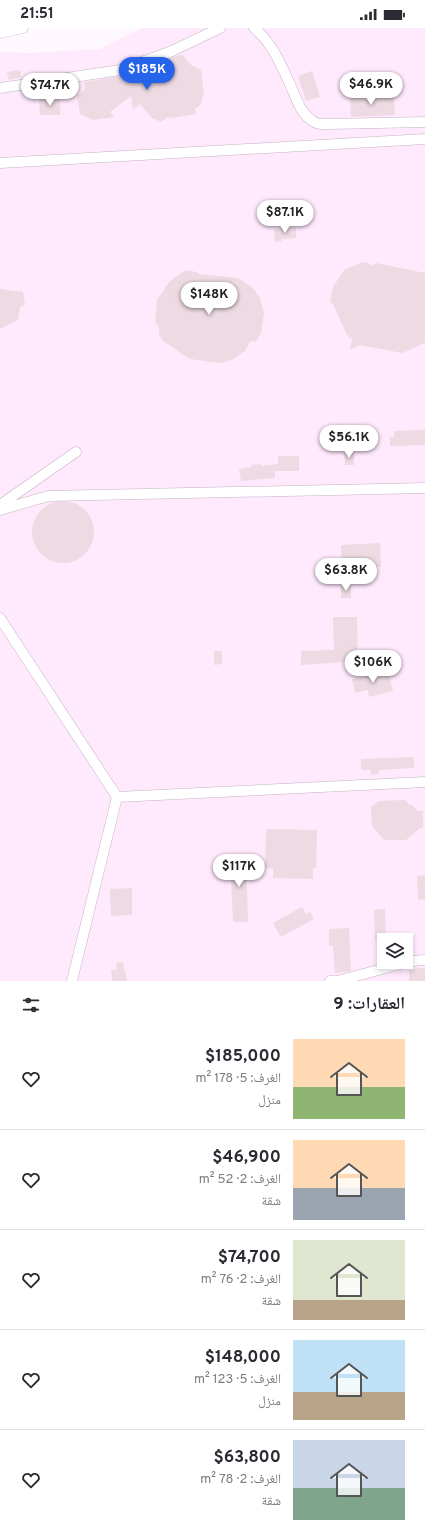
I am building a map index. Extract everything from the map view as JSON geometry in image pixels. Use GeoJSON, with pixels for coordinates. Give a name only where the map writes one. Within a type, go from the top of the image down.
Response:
{"type":"FeatureCollection","features":[{"type":"Feature","properties":{"kind":"lane"},"geometry":{"type":"LineString","coordinates":[[0,33],[23,28]]}},
{"type":"Feature","properties":{"kind":"lane"},"geometry":{"type":"LineString","coordinates":[[0,88],[120,70],[172,51],[220,28]]}},
{"type":"Feature","properties":{"kind":"lane"},"geometry":{"type":"LineString","coordinates":[[254,28],[263,35],[280,64],[301,108],[310,120],[319,124],[425,122]]}},
{"type":"Feature","properties":{"kind":"lane"},"geometry":{"type":"LineString","coordinates":[[0,163],[425,139]]}},
{"type":"Feature","properties":{"kind":"lane"},"geometry":{"type":"LineString","coordinates":[[0,505],[76,452]]}},
{"type":"Feature","properties":{"kind":"lane"},"geometry":{"type":"LineString","coordinates":[[0,510],[48,496],[425,488]]}},
{"type":"Feature","properties":{"kind":"lane"},"geometry":{"type":"LineString","coordinates":[[0,618],[118,798],[72,981]]}},
{"type":"Feature","properties":{"kind":"lane"},"geometry":{"type":"LineString","coordinates":[[118,798],[425,782]]}},
{"type":"Feature","properties":{"kind":"lane"},"geometry":{"type":"LineString","coordinates":[[330,981],[337,981],[412,961],[425,960]]}},
{"type":"Feature","properties":{"kind":"shaded area"},"geometry":{"type":"Polygon","coordinates":[[[142,28],[425,28],[425,981],[0,981],[0,52],[29,53],[100,49],[142,28]]]}},
{"type":"Feature","properties":{"kind":"building"},"geometry":{"type":"Polygon","coordinates":[[[183,55],[191,65],[201,70],[204,93],[200,105],[195,109],[196,114],[172,118],[168,117],[161,122],[152,118],[140,104],[133,110],[131,96],[110,112],[114,117],[93,120],[80,114],[77,96],[85,89],[84,82],[122,76],[176,56],[183,55]]]}},
{"type":"Feature","properties":{"kind":"building"},"geometry":{"type":"Polygon","coordinates":[[[20,70],[21,77],[9,80],[7,72],[20,70]]]}},
{"type":"Feature","properties":{"kind":"building"},"geometry":{"type":"Polygon","coordinates":[[[312,71],[320,97],[306,101],[298,76],[312,71]]]}},
{"type":"Feature","properties":{"kind":"building"},"geometry":{"type":"Polygon","coordinates":[[[375,94],[375,98],[394,97],[395,115],[351,117],[350,95],[375,94]]]}},
{"type":"Feature","properties":{"kind":"building"},"geometry":{"type":"Polygon","coordinates":[[[60,98],[60,115],[40,115],[39,99],[60,98]]]}},
{"type":"Feature","properties":{"kind":"building"},"geometry":{"type":"Polygon","coordinates":[[[296,228],[296,238],[282,239],[282,241],[275,242],[274,229],[296,228]]]}},
{"type":"Feature","properties":{"kind":"building"},"geometry":{"type":"Polygon","coordinates":[[[362,262],[368,263],[371,266],[376,263],[425,273],[425,343],[402,353],[360,345],[350,350],[352,339],[348,337],[333,304],[330,302],[333,287],[344,270],[362,262]]]}},
{"type":"Feature","properties":{"kind":"building"},"geometry":{"type":"Polygon","coordinates":[[[186,270],[199,274],[238,278],[253,288],[260,298],[264,313],[261,333],[256,341],[250,342],[245,351],[233,359],[221,363],[190,359],[163,341],[159,334],[159,329],[155,321],[157,300],[170,281],[186,270]]]}},
{"type":"Feature","properties":{"kind":"building"},"geometry":{"type":"Polygon","coordinates":[[[0,289],[23,292],[25,305],[20,307],[18,320],[0,329],[0,289]]]}},
{"type":"Feature","properties":{"kind":"building"},"geometry":{"type":"Polygon","coordinates":[[[425,430],[425,445],[390,446],[390,437],[394,437],[394,431],[425,430]]]}},
{"type":"Feature","properties":{"kind":"building"},"geometry":{"type":"Polygon","coordinates":[[[344,453],[354,453],[354,465],[345,465],[344,453]]]}},
{"type":"Feature","properties":{"kind":"building"},"geometry":{"type":"Polygon","coordinates":[[[278,456],[299,456],[299,471],[275,471],[275,478],[241,481],[239,469],[251,467],[251,465],[261,464],[261,466],[278,464],[278,456]]]}},
{"type":"Feature","properties":{"kind":"building"},"geometry":{"type":"Polygon","coordinates":[[[57,501],[69,501],[85,510],[92,520],[94,532],[92,544],[85,554],[69,563],[57,563],[46,558],[37,549],[32,538],[32,526],[37,515],[46,506],[57,501]]]}},
{"type":"Feature","properties":{"kind":"building"},"geometry":{"type":"Polygon","coordinates":[[[380,543],[381,567],[371,567],[371,565],[342,566],[341,545],[380,543]]]}},
{"type":"Feature","properties":{"kind":"building"},"geometry":{"type":"Polygon","coordinates":[[[341,586],[351,586],[351,598],[341,598],[341,586]]]}},
{"type":"Feature","properties":{"kind":"building"},"geometry":{"type":"Polygon","coordinates":[[[333,617],[357,617],[358,661],[301,665],[301,651],[334,650],[333,617]]]}},
{"type":"Feature","properties":{"kind":"building"},"geometry":{"type":"Polygon","coordinates":[[[214,651],[222,651],[222,664],[214,665],[214,651]]]}},
{"type":"Feature","properties":{"kind":"building"},"geometry":{"type":"Polygon","coordinates":[[[373,670],[375,678],[389,674],[393,691],[369,697],[368,690],[355,693],[352,679],[363,677],[362,673],[373,670]]]}},
{"type":"Feature","properties":{"kind":"building"},"geometry":{"type":"Polygon","coordinates":[[[414,757],[414,768],[379,770],[379,774],[371,775],[371,770],[361,770],[361,759],[414,757]]]}},
{"type":"Feature","properties":{"kind":"building"},"geometry":{"type":"Polygon","coordinates":[[[405,800],[417,811],[423,811],[423,828],[420,828],[406,840],[384,840],[372,826],[371,807],[379,801],[405,800]]]}},
{"type":"Feature","properties":{"kind":"building"},"geometry":{"type":"Polygon","coordinates":[[[266,829],[317,830],[316,868],[313,868],[313,879],[273,878],[273,868],[265,868],[266,829]]]}},
{"type":"Feature","properties":{"kind":"building"},"geometry":{"type":"Polygon","coordinates":[[[246,854],[248,922],[233,922],[230,855],[246,854]]]}},
{"type":"Feature","properties":{"kind":"building"},"geometry":{"type":"Polygon","coordinates":[[[425,875],[425,899],[418,900],[417,876],[425,875]]]}},
{"type":"Feature","properties":{"kind":"building"},"geometry":{"type":"Polygon","coordinates":[[[132,888],[132,915],[111,916],[110,889],[132,888]]]}},
{"type":"Feature","properties":{"kind":"building"},"geometry":{"type":"Polygon","coordinates":[[[302,907],[306,914],[310,912],[314,919],[281,937],[273,923],[302,907]]]}},
{"type":"Feature","properties":{"kind":"building"},"geometry":{"type":"Polygon","coordinates":[[[385,909],[386,933],[377,933],[377,940],[375,940],[374,910],[385,909]]]}},
{"type":"Feature","properties":{"kind":"building"},"geometry":{"type":"Polygon","coordinates":[[[349,928],[351,971],[335,973],[333,946],[329,946],[329,929],[349,928]]]}},
{"type":"Feature","properties":{"kind":"building"},"geometry":{"type":"Polygon","coordinates":[[[123,962],[127,981],[112,981],[111,970],[117,970],[116,963],[123,962]]]}},
{"type":"Feature","properties":{"kind":"building"},"geometry":{"type":"Polygon","coordinates":[[[425,968],[425,981],[409,981],[409,969],[425,968]]]}}]}
